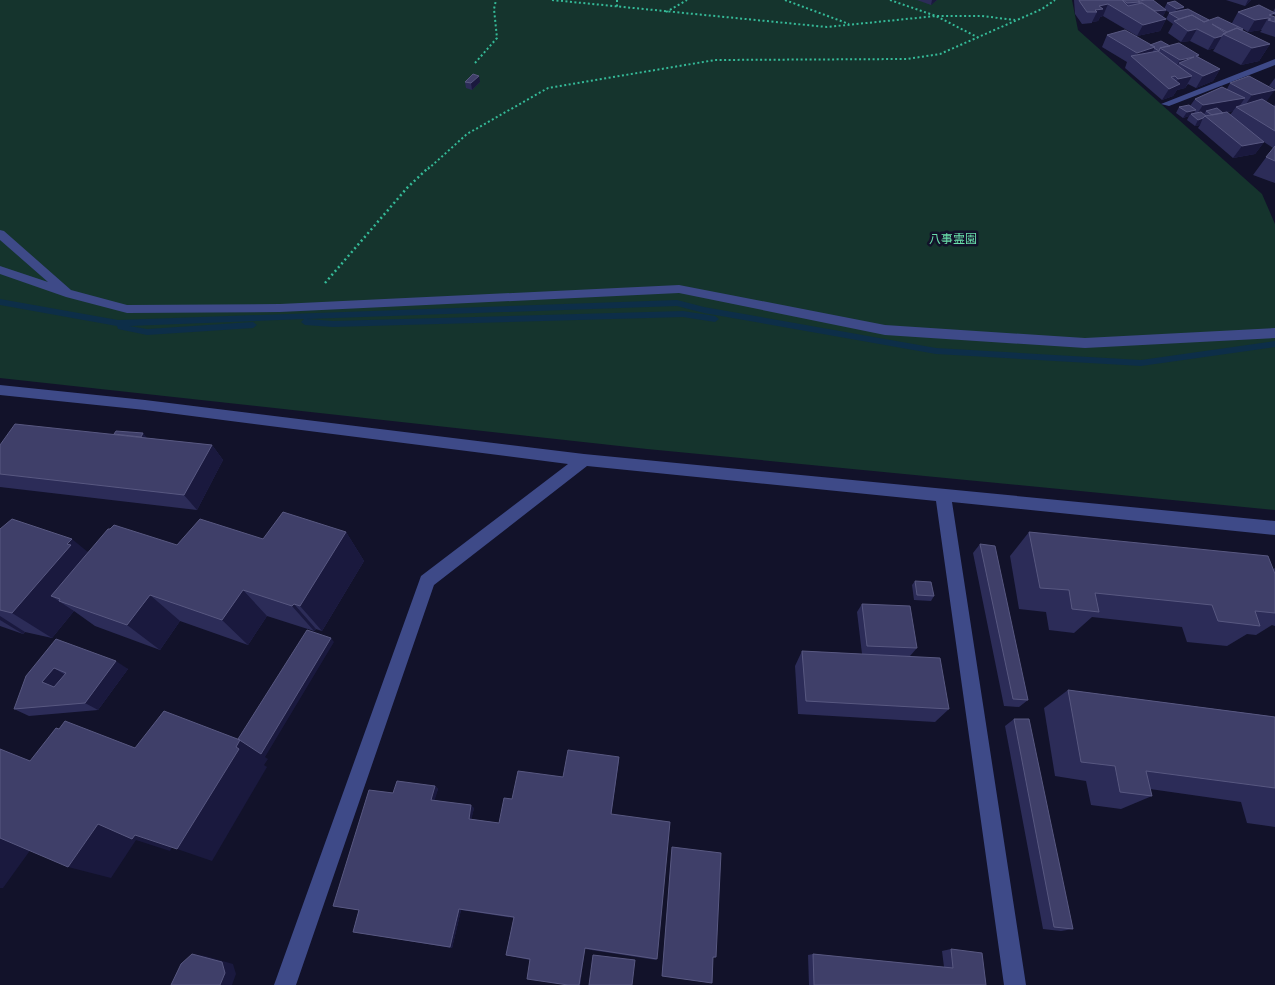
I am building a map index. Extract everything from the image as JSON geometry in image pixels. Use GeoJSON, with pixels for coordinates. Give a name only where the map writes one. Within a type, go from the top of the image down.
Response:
{"type":"FeatureCollection","features":[{"type":"Feature","properties":{"kind":"street"},"geometry":{"type":"LineString","coordinates":[[1166,104],[1275,62]]}},
{"type":"Feature","properties":{"kind":"street"},"geometry":{"type":"LineString","coordinates":[[0,234],[70,294]]}},
{"type":"Feature","properties":{"kind":"street"},"geometry":{"type":"LineString","coordinates":[[0,270],[70,294],[127,309],[305,306],[679,289],[885,330],[1085,343],[1275,333]]}},
{"type":"Feature","properties":{"kind":"street"},"geometry":{"type":"LineString","coordinates":[[0,390],[145,405],[584,460],[1275,528]]}},
{"type":"Feature","properties":{"kind":"street"},"geometry":{"type":"LineString","coordinates":[[285,985],[428,581],[584,460]]}},
{"type":"Feature","properties":{"kind":"street"},"geometry":{"type":"LineString","coordinates":[[944,494],[1015,985]]}},
{"type":"Feature","properties":{"kind":"path"},"geometry":{"type":"LineString","coordinates":[[475,63],[497,38],[494,9],[496,0]]}},
{"type":"Feature","properties":{"kind":"path"},"geometry":{"type":"LineString","coordinates":[[552,0],[666,13],[827,27],[936,16],[982,16],[1015,20]]}},
{"type":"Feature","properties":{"kind":"path"},"geometry":{"type":"LineString","coordinates":[[617,0],[617,8]]}},
{"type":"Feature","properties":{"kind":"path"},"geometry":{"type":"LineString","coordinates":[[666,13],[687,0]]}},
{"type":"Feature","properties":{"kind":"path"},"geometry":{"type":"LineString","coordinates":[[785,0],[852,25]]}},
{"type":"Feature","properties":{"kind":"path"},"geometry":{"type":"LineString","coordinates":[[890,0],[936,16],[978,38]]}},
{"type":"Feature","properties":{"kind":"path"},"geometry":{"type":"LineString","coordinates":[[305,306],[407,188],[438,159],[467,134],[548,88],[715,60],[908,58],[940,54],[1042,9],[1055,0]]}},
{"type":"Feature","properties":{"kind":"green space","name":"八事霊園"},"geometry":{"type":"Polygon","coordinates":[[[0,0],[1072,0],[1078,30],[1262,194],[1275,224],[1275,510],[647,449],[0,378],[0,0]]]}},
{"type":"Feature","properties":{"kind":"building"},"geometry":{"type":"Polygon","coordinates":[[[1079,0],[1122,0],[1128,6],[1142,3],[1166,19],[1143,25],[1108,4],[1099,6],[1103,9],[1095,10],[1097,12],[1087,12],[1079,0]]]}},
{"type":"Feature","properties":{"kind":"building"},"geometry":{"type":"Polygon","coordinates":[[[1123,0],[1139,0],[1139,2],[1127,3],[1123,0]]]}},
{"type":"Feature","properties":{"kind":"building"},"geometry":{"type":"Polygon","coordinates":[[[1153,0],[1166,10],[1155,11],[1139,3],[1139,1],[1153,0]]]}},
{"type":"Feature","properties":{"kind":"building"},"geometry":{"type":"Polygon","coordinates":[[[1175,1],[1184,7],[1177,9],[1167,3],[1175,1]]]}},
{"type":"Feature","properties":{"kind":"building"},"geometry":{"type":"Polygon","coordinates":[[[1259,5],[1275,13],[1269,15],[1275,17],[1275,22],[1268,20],[1271,19],[1268,18],[1255,20],[1238,12],[1259,5]]]}},
{"type":"Feature","properties":{"kind":"building"},"geometry":{"type":"Polygon","coordinates":[[[1188,9],[1209,20],[1204,22],[1192,15],[1179,19],[1169,13],[1188,9]]]}},
{"type":"Feature","properties":{"kind":"building"},"geometry":{"type":"Polygon","coordinates":[[[1192,15],[1204,22],[1218,17],[1243,29],[1237,28],[1227,32],[1212,24],[1226,33],[1215,38],[1197,29],[1188,31],[1174,21],[1192,15]]]}},
{"type":"Feature","properties":{"kind":"building"},"geometry":{"type":"Polygon","coordinates":[[[1237,28],[1270,44],[1252,48],[1223,34],[1237,28]]]}},
{"type":"Feature","properties":{"kind":"building"},"geometry":{"type":"Polygon","coordinates":[[[1125,30],[1155,47],[1137,53],[1107,35],[1125,30]]]}},
{"type":"Feature","properties":{"kind":"building"},"geometry":{"type":"Polygon","coordinates":[[[1161,41],[1170,46],[1160,48],[1159,51],[1150,45],[1161,41]]]}},
{"type":"Feature","properties":{"kind":"building"},"geometry":{"type":"Polygon","coordinates":[[[1179,43],[1199,55],[1196,56],[1220,69],[1203,76],[1179,63],[1194,57],[1180,60],[1160,48],[1179,43]]]}},
{"type":"Feature","properties":{"kind":"building"},"geometry":{"type":"Polygon","coordinates":[[[1158,51],[1192,76],[1178,79],[1175,76],[1171,77],[1180,84],[1169,89],[1131,56],[1158,51]]]}},
{"type":"Feature","properties":{"kind":"building"},"geometry":{"type":"Polygon","coordinates":[[[473,74],[479,76],[471,83],[465,82],[473,74]]]}},
{"type":"Feature","properties":{"kind":"building"},"geometry":{"type":"Polygon","coordinates":[[[1249,76],[1275,90],[1252,95],[1230,83],[1249,76]]]}},
{"type":"Feature","properties":{"kind":"building"},"geometry":{"type":"Polygon","coordinates":[[[1222,87],[1245,98],[1203,105],[1195,99],[1222,87]]]}},
{"type":"Feature","properties":{"kind":"building"},"geometry":{"type":"Polygon","coordinates":[[[1262,99],[1275,107],[1275,131],[1236,107],[1262,99]]]}},
{"type":"Feature","properties":{"kind":"building"},"geometry":{"type":"Polygon","coordinates":[[[1189,105],[1196,110],[1187,112],[1179,107],[1189,105]]]}},
{"type":"Feature","properties":{"kind":"building"},"geometry":{"type":"Polygon","coordinates":[[[1217,108],[1223,113],[1212,115],[1206,111],[1217,108]]]}},
{"type":"Feature","properties":{"kind":"building"},"geometry":{"type":"Polygon","coordinates":[[[1201,112],[1206,116],[1198,120],[1191,114],[1201,112]]]}},
{"type":"Feature","properties":{"kind":"building"},"geometry":{"type":"Polygon","coordinates":[[[1227,112],[1264,142],[1242,146],[1205,116],[1227,112]]]}},
{"type":"Feature","properties":{"kind":"building"},"geometry":{"type":"Polygon","coordinates":[[[1275,146],[1275,161],[1266,157],[1275,146]]]}},
{"type":"Feature","properties":{"kind":"building"},"geometry":{"type":"Polygon","coordinates":[[[15,424],[212,445],[184,495],[0,474],[0,445],[15,424]]]}},
{"type":"Feature","properties":{"kind":"building"},"geometry":{"type":"Polygon","coordinates":[[[116,431],[143,433],[141,437],[114,434],[116,431]]]}},
{"type":"Feature","properties":{"kind":"building"},"geometry":{"type":"Polygon","coordinates":[[[283,512],[346,532],[300,606],[294,604],[292,606],[243,590],[222,620],[150,595],[127,625],[59,601],[60,599],[51,596],[108,529],[114,525],[177,545],[200,519],[263,539],[283,512]]]}},
{"type":"Feature","properties":{"kind":"building"},"geometry":{"type":"Polygon","coordinates":[[[12,519],[72,539],[67,544],[71,545],[12,613],[0,610],[0,529],[12,519]]]}},
{"type":"Feature","properties":{"kind":"building"},"geometry":{"type":"Polygon","coordinates":[[[1029,532],[1268,556],[1275,574],[1275,613],[1255,611],[1260,626],[1218,621],[1212,605],[1095,593],[1099,612],[1072,609],[1069,590],[1040,588],[1029,532]]]}},
{"type":"Feature","properties":{"kind":"building"},"geometry":{"type":"Polygon","coordinates":[[[980,544],[995,546],[1028,700],[1013,699],[980,544]]]}},
{"type":"Feature","properties":{"kind":"building"},"geometry":{"type":"Polygon","coordinates":[[[915,581],[931,582],[934,596],[917,595],[915,581]]]}},
{"type":"Feature","properties":{"kind":"building"},"geometry":{"type":"Polygon","coordinates":[[[862,604],[910,606],[917,648],[867,646],[862,604]]]}},
{"type":"Feature","properties":{"kind":"building"},"geometry":{"type":"Polygon","coordinates":[[[307,630],[331,638],[261,754],[238,739],[307,630]]]}},
{"type":"Feature","properties":{"kind":"building"},"geometry":{"type":"Polygon","coordinates":[[[56,639],[116,661],[85,703],[14,709],[26,676],[56,639]],[[54,668],[42,682],[54,687],[66,673],[54,668]]]}},
{"type":"Feature","properties":{"kind":"building"},"geometry":{"type":"Polygon","coordinates":[[[802,651],[940,658],[949,709],[806,701],[802,651]]]}},
{"type":"Feature","properties":{"kind":"building"},"geometry":{"type":"Polygon","coordinates":[[[1068,690],[1275,717],[1275,788],[1146,771],[1152,796],[1120,792],[1115,766],[1081,762],[1068,690]]]}},
{"type":"Feature","properties":{"kind":"building"},"geometry":{"type":"Polygon","coordinates":[[[164,711],[240,740],[236,747],[239,749],[177,849],[135,835],[132,839],[98,824],[68,867],[0,838],[0,749],[30,761],[56,728],[59,729],[65,721],[135,748],[164,711]]]}},
{"type":"Feature","properties":{"kind":"building"},"geometry":{"type":"Polygon","coordinates":[[[1014,719],[1029,719],[1073,929],[1054,927],[1014,719]]]}},
{"type":"Feature","properties":{"kind":"building"},"geometry":{"type":"Polygon","coordinates":[[[568,750],[619,757],[611,814],[670,822],[657,959],[585,948],[579,985],[527,979],[530,959],[506,955],[514,917],[459,909],[450,947],[353,932],[359,910],[333,906],[369,790],[393,793],[397,781],[435,786],[431,800],[471,805],[469,819],[499,823],[504,798],[512,799],[518,771],[563,777],[568,750]]]}},
{"type":"Feature","properties":{"kind":"building"},"geometry":{"type":"Polygon","coordinates":[[[672,847],[721,853],[716,957],[713,957],[712,983],[662,976],[672,847]]]}},
{"type":"Feature","properties":{"kind":"building"},"geometry":{"type":"Polygon","coordinates":[[[951,949],[982,953],[986,985],[814,985],[813,954],[953,968],[951,949]]]}},
{"type":"Feature","properties":{"kind":"building"},"geometry":{"type":"Polygon","coordinates":[[[192,954],[222,962],[225,973],[220,985],[171,985],[181,964],[192,954]]]}},
{"type":"Feature","properties":{"kind":"building"},"geometry":{"type":"Polygon","coordinates":[[[593,955],[635,960],[632,985],[589,985],[593,955]]]}},
{"type":"Feature","properties":{"kind":"waterway"},"geometry":{"type":"LineString","coordinates":[[0,302],[118,323],[677,303],[704,310],[936,351],[1141,363],[1275,344]]}},
{"type":"Feature","properties":{"kind":"waterway"},"geometry":{"type":"LineString","coordinates":[[305,322],[333,324],[683,314],[715,319]]}},
{"type":"Feature","properties":{"kind":"waterway"},"geometry":{"type":"LineString","coordinates":[[121,327],[147,332],[253,325]]}}]}
